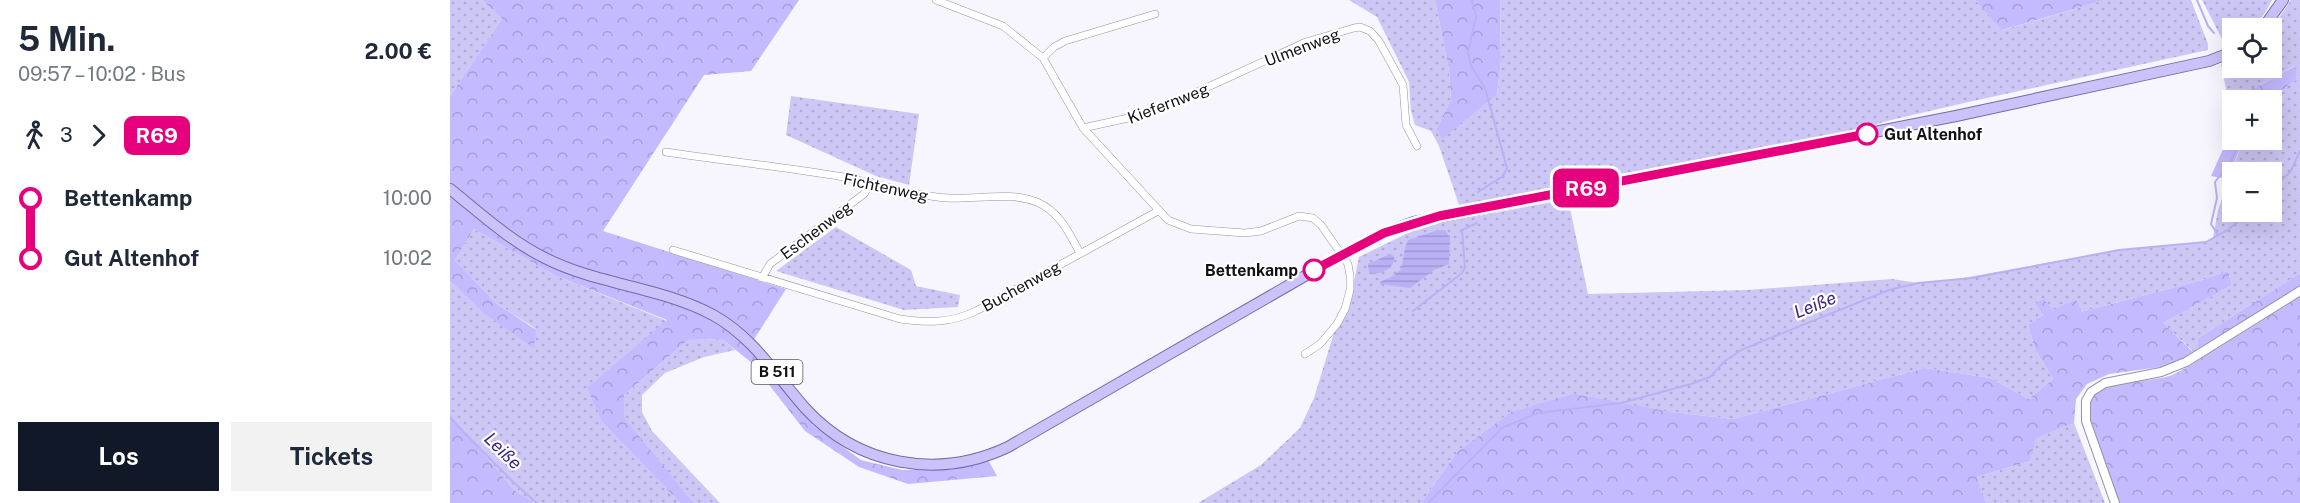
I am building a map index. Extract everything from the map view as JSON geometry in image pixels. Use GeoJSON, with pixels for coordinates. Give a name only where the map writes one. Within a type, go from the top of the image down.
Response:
{"type":"FeatureCollection","features":[{"type":"Feature","properties":{"kind":"main road"},"geometry":{"type":"LineString","coordinates":[[2270,18],[2283,0]]}},
{"type":"Feature","properties":{"kind":"main road","name":"B 511"},"geometry":{"type":"LineString","coordinates":[[450,189],[510,238],[546,259],[675,300],[717,318],[758,350],[806,408],[841,438],[879,456],[920,464],[964,463],[1008,447],[1343,254],[1394,229],[1439,216],[1956,116],[2209,61],[2222,56]]}},
{"type":"Feature","properties":{"kind":"street"},"geometry":{"type":"LineString","coordinates":[[936,0],[1003,26],[1043,58],[1083,129],[1168,220],[1191,229],[1245,233],[1261,231],[1294,216],[1307,216],[1321,225],[1343,254],[1350,276],[1345,309],[1327,337],[1305,354]]}},
{"type":"Feature","properties":{"kind":"street"},"geometry":{"type":"LineString","coordinates":[[1043,58],[1054,47],[1065,41],[1155,14]]}},
{"type":"Feature","properties":{"kind":"street","name":"Ulmenweg"},"geometry":{"type":"LineString","coordinates":[[1218,84],[1306,42],[1344,30],[1366,28],[1379,41],[1403,85],[1406,125],[1417,146]]}},
{"type":"Feature","properties":{"kind":"street","name":"Kiefernweg"},"geometry":{"type":"LineString","coordinates":[[1083,129],[1144,116],[1218,84]]}},
{"type":"Feature","properties":{"kind":"street","name":"Fichtenweg"},"geometry":{"type":"LineString","coordinates":[[666,152],[871,182],[926,196],[948,199],[1015,197],[1035,202],[1055,214],[1080,253]]}},
{"type":"Feature","properties":{"kind":"street","name":"Eschenweg"},"geometry":{"type":"LineString","coordinates":[[762,278],[770,264],[864,194],[871,182]]}},
{"type":"Feature","properties":{"kind":"street","name":"Buchenweg"},"geometry":{"type":"LineString","coordinates":[[673,250],[900,319],[938,322],[954,320],[976,311],[1158,211]]}},
{"type":"Feature","properties":{"kind":"street"},"geometry":{"type":"LineString","coordinates":[[2115,503],[2086,421],[2084,409],[2091,392],[2105,383],[2161,372],[2189,360],[2300,291]]}},
{"type":"Feature","properties":{"kind":"shaded area"},"geometry":{"type":"Polygon","coordinates":[[[450,0],[482,0],[502,19],[450,96],[450,0]]]}},
{"type":"Feature","properties":{"kind":"shaded area"},"geometry":{"type":"Polygon","coordinates":[[[1349,0],[1435,0],[1449,70],[1451,99],[1437,128],[1497,94],[1501,61],[1500,0],[1975,0],[2003,30],[2105,0],[2191,0],[2208,44],[2208,50],[1964,103],[1887,121],[1845,134],[1459,205],[1439,146],[1431,131],[1415,125],[1411,111],[1409,82],[1377,17],[1349,0]]]}},
{"type":"Feature","properties":{"kind":"shaded area"},"geometry":{"type":"Polygon","coordinates":[[[2202,0],[2272,0],[2261,18],[2222,18],[2222,39],[2202,0]]]}},
{"type":"Feature","properties":{"kind":"shaded area"},"geometry":{"type":"Polygon","coordinates":[[[2291,0],[2300,0],[2300,273],[2197,339],[2200,358],[2163,323],[2232,285],[2228,271],[2081,312],[2052,311],[2035,304],[2043,315],[2028,325],[2035,349],[2053,379],[2029,399],[1990,378],[1925,368],[1733,419],[1671,412],[1511,412],[1458,451],[1421,503],[1198,503],[1261,465],[1300,428],[1314,398],[1344,300],[1350,301],[1359,257],[1420,227],[1568,199],[1588,294],[1747,290],[1892,279],[1918,283],[1946,281],[2119,250],[2206,242],[2213,238],[2222,199],[2222,222],[2282,222],[2282,162],[2235,162],[2239,150],[2282,150],[2282,90],[2297,79],[2294,66],[2282,73],[2282,18],[2279,18],[2291,0]]]}},
{"type":"Feature","properties":{"kind":"shaded area"},"geometry":{"type":"Polygon","coordinates":[[[2224,78],[2273,78],[2257,87],[2226,90],[2224,78]]]}},
{"type":"Feature","properties":{"kind":"shaded area"},"geometry":{"type":"Polygon","coordinates":[[[791,96],[919,114],[909,185],[876,176],[786,135],[791,96]]]}},
{"type":"Feature","properties":{"kind":"shaded area"},"geometry":{"type":"Polygon","coordinates":[[[836,227],[911,270],[916,286],[960,295],[958,307],[904,310],[776,271],[836,227]]]}},
{"type":"Feature","properties":{"kind":"shaded area"},"geometry":{"type":"Polygon","coordinates":[[[474,229],[554,275],[667,321],[603,423],[680,503],[535,503],[514,490],[450,413],[450,281],[481,311],[536,329],[496,303],[455,260],[474,229]]]}},
{"type":"Feature","properties":{"kind":"shaded area"},"geometry":{"type":"Polygon","coordinates":[[[1438,230],[1445,230],[1450,237],[1449,264],[1434,270],[1410,288],[1380,284],[1397,273],[1402,266],[1408,240],[1438,230]]]}},
{"type":"Feature","properties":{"kind":"shaded area"},"geometry":{"type":"Polygon","coordinates":[[[1390,254],[1394,256],[1394,260],[1390,267],[1378,273],[1369,273],[1368,264],[1390,254]]]}},
{"type":"Feature","properties":{"kind":"shaded area"},"geometry":{"type":"Polygon","coordinates":[[[722,339],[735,350],[704,357],[665,373],[642,395],[642,412],[652,431],[720,503],[694,503],[623,418],[624,395],[688,340],[722,339]]]}},
{"type":"Feature","properties":{"kind":"shaded area"},"geometry":{"type":"Polygon","coordinates":[[[2074,423],[2105,503],[1986,503],[1977,477],[2030,461],[2035,438],[2074,423]]]}},
{"type":"Feature","properties":{"kind":"green space"},"geometry":{"type":"Polygon","coordinates":[[[482,0],[799,0],[751,71],[704,75],[603,231],[786,289],[753,341],[813,425],[861,460],[902,470],[954,469],[988,460],[997,476],[908,484],[859,467],[805,431],[752,363],[722,339],[688,340],[624,395],[624,418],[694,503],[680,503],[603,423],[587,388],[667,320],[554,275],[474,229],[455,260],[496,303],[536,330],[534,348],[481,311],[450,281],[450,96],[502,19],[482,0]]]}},
{"type":"Feature","properties":{"kind":"green space"},"geometry":{"type":"Polygon","coordinates":[[[1435,0],[1500,0],[1501,61],[1497,94],[1442,139],[1437,128],[1451,99],[1449,70],[1435,0]]]}},
{"type":"Feature","properties":{"kind":"green space"},"geometry":{"type":"Polygon","coordinates":[[[1975,0],[2105,0],[2002,30],[1975,0]]]}},
{"type":"Feature","properties":{"kind":"green space"},"geometry":{"type":"Polygon","coordinates":[[[2295,66],[2297,79],[2282,90],[2244,90],[2257,87],[2273,78],[2282,78],[2282,73],[2295,66]]]}},
{"type":"Feature","properties":{"kind":"green space"},"geometry":{"type":"Polygon","coordinates":[[[2223,150],[2239,150],[2235,162],[2222,162],[2222,178],[2211,176],[2223,150]]]}},
{"type":"Feature","properties":{"kind":"green space"},"geometry":{"type":"Polygon","coordinates":[[[2228,271],[2232,285],[2163,323],[2195,354],[2168,366],[2109,374],[2087,384],[2076,399],[2074,423],[2036,438],[2030,461],[1977,477],[1986,503],[1421,503],[1458,451],[1511,412],[1574,394],[1671,412],[1733,419],[1925,368],[1990,378],[2029,399],[2053,379],[2035,349],[2028,325],[2043,315],[2035,304],[2044,299],[2052,310],[2076,300],[2081,312],[2228,271]]]}},
{"type":"Feature","properties":{"kind":"green space"},"geometry":{"type":"Polygon","coordinates":[[[2300,273],[2300,503],[2118,503],[2088,426],[2087,409],[2092,398],[2101,390],[2114,385],[2172,375],[2200,359],[2197,339],[2300,273]]]}},
{"type":"Feature","properties":{"kind":"green space"},"geometry":{"type":"Polygon","coordinates":[[[450,413],[514,490],[535,503],[450,503],[450,413]]]}},
{"type":"Feature","properties":{"kind":"waterway"},"geometry":{"type":"LineString","coordinates":[[1472,0],[1476,17],[1468,52],[1471,66],[1485,88],[1507,168],[1503,176],[1478,192]]}},
{"type":"Feature","properties":{"kind":"waterway"},"geometry":{"type":"LineString","coordinates":[[2197,0],[2208,26],[2214,33]]}},
{"type":"Feature","properties":{"kind":"waterway"},"geometry":{"type":"LineString","coordinates":[[2218,235],[2211,224],[2217,198],[2215,182],[2231,161],[2236,150]]}},
{"type":"Feature","properties":{"kind":"waterway","name":"Leiße"},"geometry":{"type":"LineString","coordinates":[[2282,180],[2291,171],[2300,151]]}},
{"type":"Feature","properties":{"kind":"waterway","name":"Leiße"},"geometry":{"type":"LineString","coordinates":[[1428,503],[1502,428],[1538,413],[1621,403],[1691,384],[1710,377],[1725,361],[1741,350],[1889,290],[1918,283],[1972,278],[2119,250],[2206,242],[2237,222]]}},
{"type":"Feature","properties":{"kind":"waterway"},"geometry":{"type":"LineString","coordinates":[[1413,311],[1462,273],[1465,267],[1462,230],[1477,223]]}},
{"type":"Feature","properties":{"kind":"waterway","name":"Leiße"},"geometry":{"type":"LineString","coordinates":[[450,418],[537,503]]}},
{"type":"Feature","properties":{"kind":"bus line","name":"R69"},"geometry":{"type":"LineString","coordinates":[[1314,270],[1384,233],[1414,222],[1867,134]]}},
{"type":"Feature","properties":{"kind":"place","name":"Gut Altenhof"},"geometry":{"type":"Point","coordinates":[1867,134]}},
{"type":"Feature","properties":{"kind":"place","name":"Bettenkamp"},"geometry":{"type":"Point","coordinates":[1314,270]}}]}
